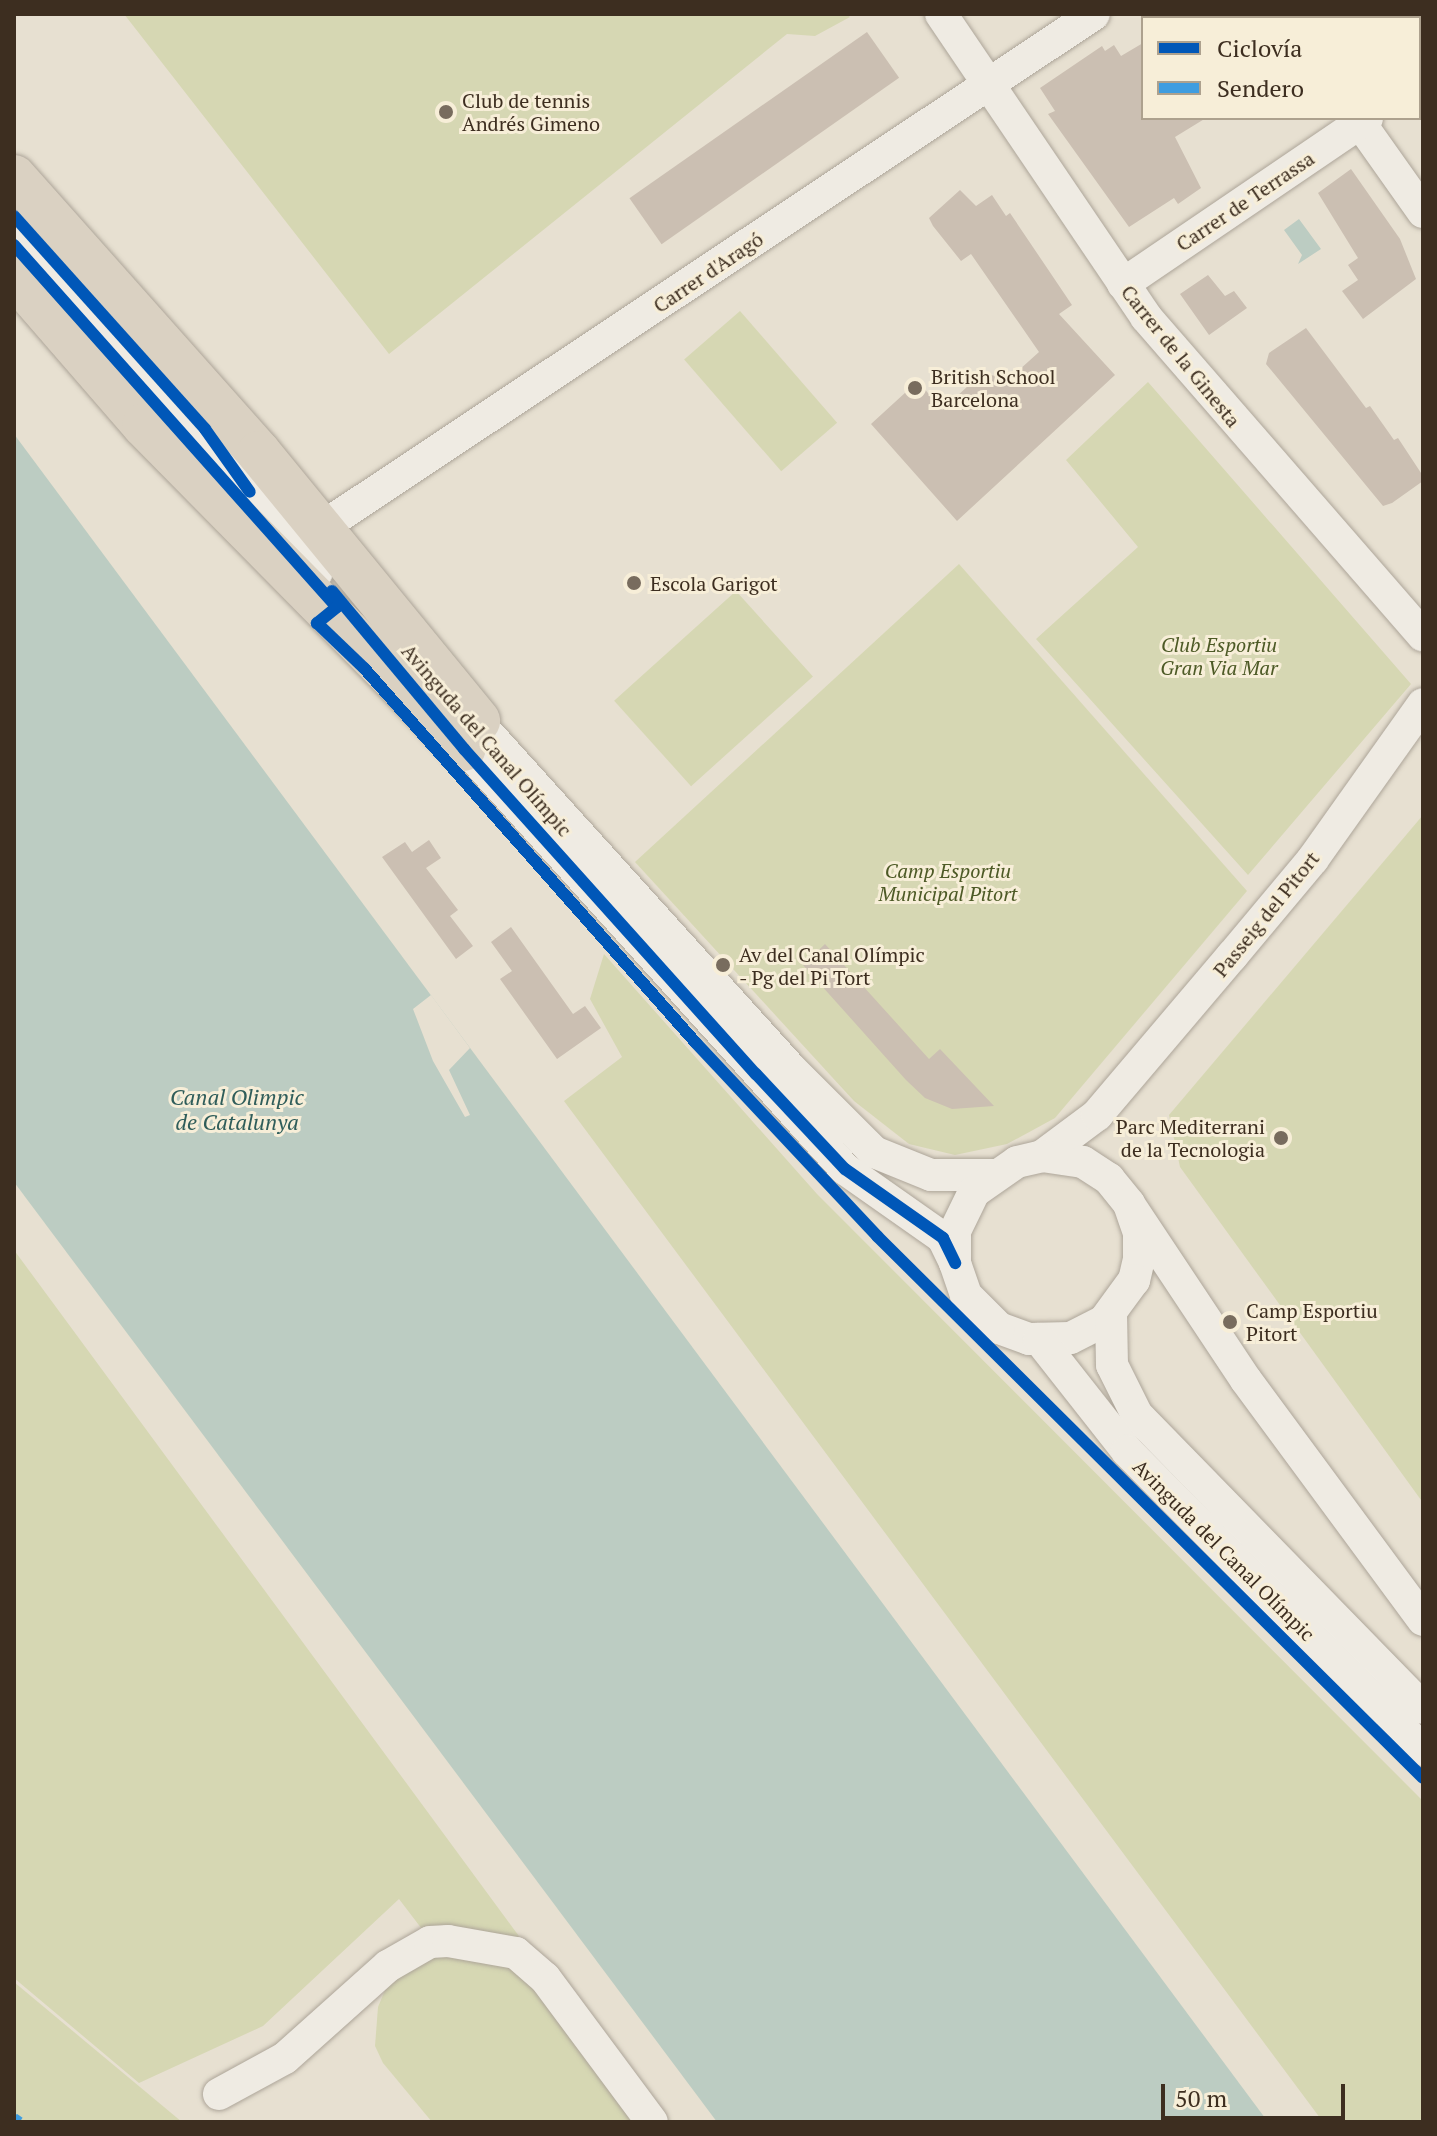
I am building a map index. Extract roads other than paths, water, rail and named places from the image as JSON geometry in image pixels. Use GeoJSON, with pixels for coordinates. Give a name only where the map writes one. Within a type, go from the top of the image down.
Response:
{"type":"FeatureCollection","features":[{"type":"Feature","properties":{"kind":"highway"},"geometry":{"type":"LineString","coordinates":[[14,177],[321,528],[471,735]]}},
{"type":"Feature","properties":{"kind":"highway"},"geometry":{"type":"LineString","coordinates":[[14,275],[144,425],[471,735]]}},
{"type":"Feature","properties":{"kind":"street","name":"Carrer de la Ginesta"},"geometry":{"type":"LineString","coordinates":[[941,14],[1123,284],[1280,475],[1423,636]]}},
{"type":"Feature","properties":{"kind":"street","name":"Carrer d'Aragó"},"geometry":{"type":"LineString","coordinates":[[321,528],[1094,14]]}},
{"type":"Feature","properties":{"kind":"street","name":"Carrer de Terrassa"},"geometry":{"type":"LineString","coordinates":[[1123,284],[1364,120]]}},
{"type":"Feature","properties":{"kind":"street"},"geometry":{"type":"LineString","coordinates":[[1364,120],[1423,212]]}},
{"type":"Feature","properties":{"kind":"street","name":"Avinguda del Canal Olímpic"},"geometry":{"type":"LineString","coordinates":[[14,216],[205,429],[289,541],[471,735],[874,1152],[931,1175],[996,1175]]}},
{"type":"Feature","properties":{"kind":"street","name":"Passeig del Pitort"},"geometry":{"type":"LineString","coordinates":[[1042,1156],[1097,1115],[1313,859],[1423,704]]}},
{"type":"Feature","properties":{"kind":"street","name":"Avinguda del Canal Olímpic"},"geometry":{"type":"LineString","coordinates":[[471,735],[845,1169],[943,1238],[955,1263]]}},
{"type":"Feature","properties":{"kind":"street"},"geometry":{"type":"LineString","coordinates":[[1097,1115],[1091,1142],[1100,1173]]}},
{"type":"Feature","properties":{"kind":"street"},"geometry":{"type":"LineString","coordinates":[[1194,1306],[1157,1284],[1119,1303],[1070,1338],[1039,1339],[999,1328],[966,1295],[955,1263],[962,1212],[974,1192],[996,1175],[1042,1156],[1083,1162],[1100,1173],[1129,1204],[1194,1306],[1419,1610]]}},
{"type":"Feature","properties":{"kind":"street"},"geometry":{"type":"LineString","coordinates":[[1119,1303],[1139,1259],[1139,1233],[1129,1204]]}},
{"type":"Feature","properties":{"kind":"street","name":"Avinguda del Canal Olímpic"},"geometry":{"type":"LineString","coordinates":[[1119,1303],[1112,1365],[1137,1415],[1423,1708]]}},
{"type":"Feature","properties":{"kind":"street","name":"Avinguda del Canal Olímpic"},"geometry":{"type":"LineString","coordinates":[[1039,1339],[1127,1451],[1423,1750]]}},
{"type":"Feature","properties":{"kind":"street"},"geometry":{"type":"LineString","coordinates":[[219,2094],[285,2058],[388,1966],[430,1942],[448,1941],[516,1953],[545,1978],[652,2122]]}},
{"type":"Feature","properties":{"kind":"water"},"geometry":{"type":"Polygon","coordinates":[[[1299,219],[1321,249],[1298,264],[1302,255],[1284,230],[1299,219]]]}},
{"type":"Feature","properties":{"kind":"water","name":"Canal Olimpic de Catalunya"},"geometry":{"type":"Polygon","coordinates":[[[14,434],[1268,2122],[717,2122],[14,1182],[14,434]]]}},
{"type":"Feature","properties":{"kind":"place","name":"Club de tennis Andrés Gimeno"},"geometry":{"type":"Point","coordinates":[446,112]}},
{"type":"Feature","properties":{"kind":"place","name":"British School Barcelona"},"geometry":{"type":"Point","coordinates":[915,388]}},
{"type":"Feature","properties":{"kind":"place","name":"Escola Garigot"},"geometry":{"type":"Point","coordinates":[634,583]}},
{"type":"Feature","properties":{"kind":"place","name":"Av del Canal Olímpic - Pg del Pi Tort"},"geometry":{"type":"Point","coordinates":[723,965]}},
{"type":"Feature","properties":{"kind":"place","name":"Parc Mediterrani de la Tecnologia"},"geometry":{"type":"Point","coordinates":[1281,1138]}},
{"type":"Feature","properties":{"kind":"place","name":"Camp Esportiu Pitort"},"geometry":{"type":"Point","coordinates":[1230,1322]}},
{"type":"Feature","properties":{"kind":"park label","name":"Club Esportiu Gran Via Mar"},"geometry":{"type":"Point","coordinates":[1219,656]}},
{"type":"Feature","properties":{"kind":"park label","name":"Camp Esportiu Municipal Pitort"},"geometry":{"type":"Point","coordinates":[948,882]}}]}
